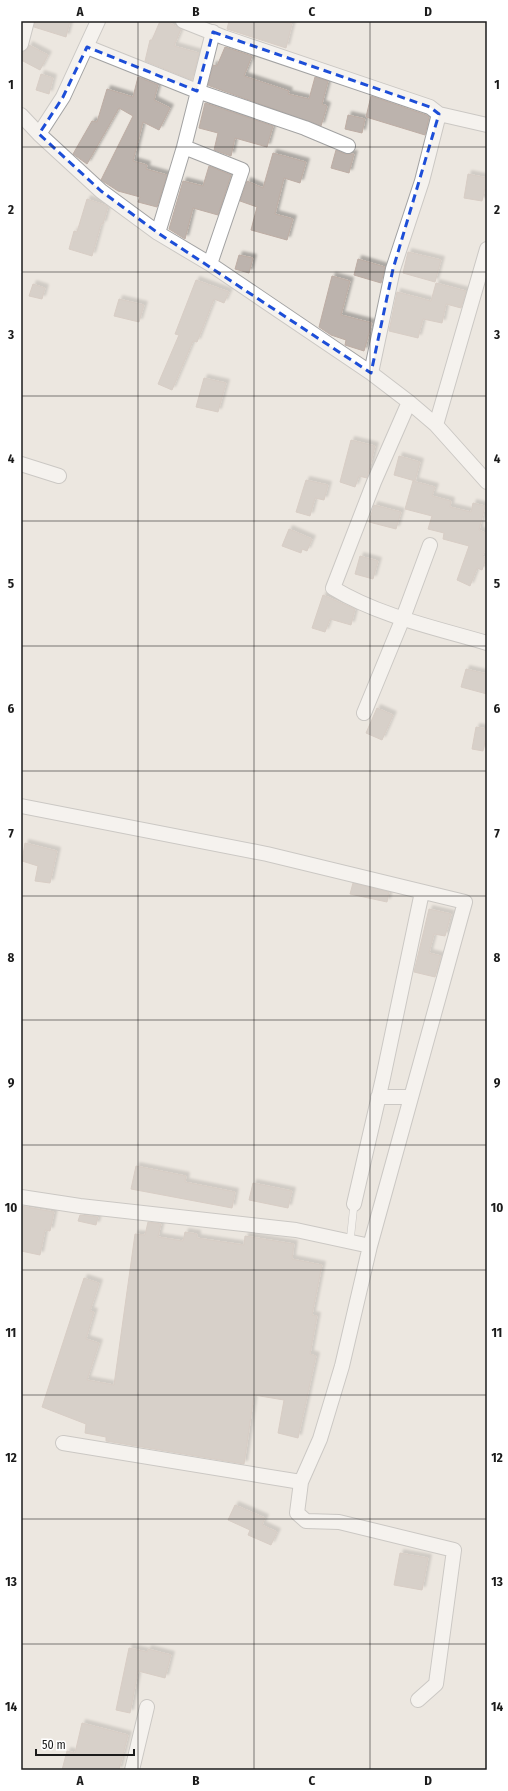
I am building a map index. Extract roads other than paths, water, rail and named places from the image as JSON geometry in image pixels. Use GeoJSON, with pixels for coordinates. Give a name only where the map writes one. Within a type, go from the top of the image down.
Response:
{"type":"FeatureCollection","features":[{"type":"Feature","properties":{"kind":"street"},"geometry":{"type":"LineString","coordinates":[[21,44],[27,21]]}},
{"type":"Feature","properties":{"kind":"street"},"geometry":{"type":"LineString","coordinates":[[39,134],[63,97],[98,21]]}},
{"type":"Feature","properties":{"kind":"street"},"geometry":{"type":"LineString","coordinates":[[184,21],[430,107],[439,114],[487,125]]}},
{"type":"Feature","properties":{"kind":"street"},"geometry":{"type":"LineString","coordinates":[[158,233],[184,147],[213,32]]}},
{"type":"Feature","properties":{"kind":"street"},"geometry":{"type":"LineString","coordinates":[[87,47],[197,91],[305,128],[348,146]]}},
{"type":"Feature","properties":{"kind":"street"},"geometry":{"type":"LineString","coordinates":[[371,372],[393,269],[422,181],[439,114]]}},
{"type":"Feature","properties":{"kind":"street"},"geometry":{"type":"LineString","coordinates":[[21,115],[39,134],[101,191],[158,233],[210,264],[371,372],[436,425],[487,482]]}},
{"type":"Feature","properties":{"kind":"street"},"geometry":{"type":"LineString","coordinates":[[184,147],[242,170],[210,264]]}},
{"type":"Feature","properties":{"kind":"street"},"geometry":{"type":"LineString","coordinates":[[436,425],[487,249]]}},
{"type":"Feature","properties":{"kind":"street"},"geometry":{"type":"LineString","coordinates":[[409,402],[374,482],[333,588],[371,606],[403,618],[487,643]]}},
{"type":"Feature","properties":{"kind":"street"},"geometry":{"type":"LineString","coordinates":[[21,464],[59,476]]}},
{"type":"Feature","properties":{"kind":"street"},"geometry":{"type":"LineString","coordinates":[[364,713],[403,618],[430,545]]}},
{"type":"Feature","properties":{"kind":"street"},"geometry":{"type":"LineString","coordinates":[[21,806],[267,854],[465,902],[370,1246],[342,1366],[320,1439],[301,1482],[297,1513],[306,1521],[339,1522],[454,1550],[436,1684],[418,1700]]}},
{"type":"Feature","properties":{"kind":"street"},"geometry":{"type":"LineString","coordinates":[[354,1204],[422,892]]}},
{"type":"Feature","properties":{"kind":"street"},"geometry":{"type":"LineString","coordinates":[[378,1097],[411,1097]]}},
{"type":"Feature","properties":{"kind":"street"},"geometry":{"type":"LineString","coordinates":[[21,1197],[80,1206],[296,1230],[370,1246]]}},
{"type":"Feature","properties":{"kind":"street"},"geometry":{"type":"LineString","coordinates":[[63,1443],[301,1482]]}},
{"type":"Feature","properties":{"kind":"street"},"geometry":{"type":"LineString","coordinates":[[132,1770],[147,1707]]}},
{"type":"Feature","properties":{"kind":"lane"},"geometry":{"type":"LineString","coordinates":[[350,1242],[354,1204]]}}]}
